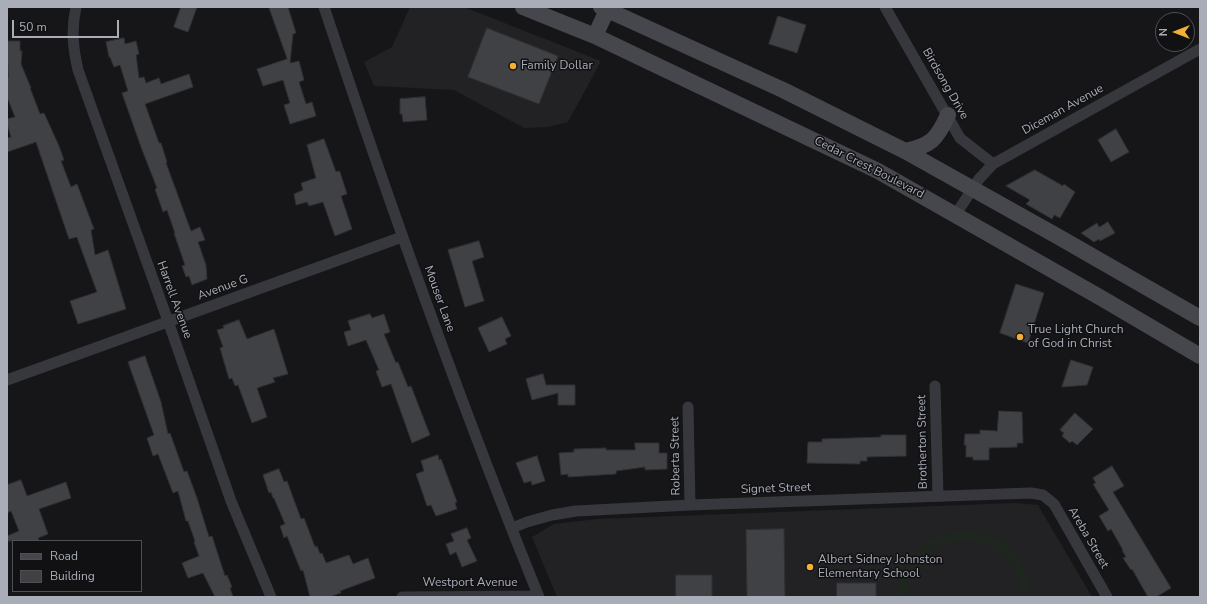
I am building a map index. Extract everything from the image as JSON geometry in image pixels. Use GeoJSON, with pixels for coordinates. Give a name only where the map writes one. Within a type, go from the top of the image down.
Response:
{"type":"FeatureCollection","features":[{"type":"Feature","properties":{"kind":"street","name":"Harrell Avenue"},"geometry":{"type":"LineString","coordinates":[[76,7],[73,30],[73,47],[78,70],[231,501],[271,597]]}},
{"type":"Feature","properties":{"kind":"street","name":"Mouser Lane"},"geometry":{"type":"LineString","coordinates":[[324,7],[402,237],[460,397],[538,596]]}},
{"type":"Feature","properties":{"kind":"street","name":"Cedar Crest Boulevard"},"geometry":{"type":"LineString","coordinates":[[523,7],[596,36],[878,171],[956,214],[1200,356]]}},
{"type":"Feature","properties":{"kind":"street","name":"Birdsong Drive"},"geometry":{"type":"LineString","coordinates":[[886,7],[960,138],[993,164]]}},
{"type":"Feature","properties":{"kind":"street"},"geometry":{"type":"LineString","coordinates":[[596,36],[604,8],[783,90],[905,151],[1200,318]]}},
{"type":"Feature","properties":{"kind":"street","name":"Diceman Avenue"},"geometry":{"type":"LineString","coordinates":[[956,214],[979,179],[993,164],[1200,49]]}},
{"type":"Feature","properties":{"kind":"street"},"geometry":{"type":"LineString","coordinates":[[905,151],[924,146],[935,138],[948,115]]}},
{"type":"Feature","properties":{"kind":"street","name":"Avenue G"},"geometry":{"type":"LineString","coordinates":[[7,380],[402,237]]}},
{"type":"Feature","properties":{"kind":"street","name":"Brotherton Street"},"geometry":{"type":"LineString","coordinates":[[935,386],[938,496]]}},
{"type":"Feature","properties":{"kind":"street","name":"Roberta Street"},"geometry":{"type":"LineString","coordinates":[[688,407],[690,505]]}},
{"type":"Feature","properties":{"kind":"street","name":"Signet Street"},"geometry":{"type":"LineString","coordinates":[[512,528],[533,520],[576,511],[690,505],[938,496],[1031,493],[1043,495]]}},
{"type":"Feature","properties":{"kind":"street","name":"Areba Street"},"geometry":{"type":"LineString","coordinates":[[1043,495],[1054,504],[1107,597]]}},
{"type":"Feature","properties":{"kind":"street","name":"Westport Avenue"},"geometry":{"type":"LineString","coordinates":[[402,597],[538,596]]}},
{"type":"Feature","properties":{"kind":"shaded area"},"geometry":{"type":"Polygon","coordinates":[[[410,7],[464,7],[601,61],[568,122],[548,127],[524,128],[454,90],[374,86],[364,62],[392,47],[410,7]]]}},
{"type":"Feature","properties":{"kind":"shaded area","name":"Albert Sidney Johnston Elementary School"},"geometry":{"type":"Polygon","coordinates":[[[1014,503],[1038,505],[1092,597],[557,597],[532,537],[554,524],[597,519],[1014,503]]]}},
{"type":"Feature","properties":{"kind":"shaded area"},"geometry":{"type":"Polygon","coordinates":[[[965,531],[986,534],[1005,543],[1019,558],[1029,578],[1031,597],[1021,597],[1017,578],[1006,561],[999,554],[982,544],[968,541],[945,545],[935,549],[927,555],[919,562],[914,570],[907,597],[896,597],[900,578],[915,552],[931,540],[940,536],[965,531]]]}},
{"type":"Feature","properties":{"kind":"building"},"geometry":{"type":"Polygon","coordinates":[[[181,7],[197,7],[188,32],[174,27],[181,7]]]}},
{"type":"Feature","properties":{"kind":"building"},"geometry":{"type":"Polygon","coordinates":[[[269,7],[288,7],[296,33],[293,34],[290,63],[299,61],[304,80],[299,82],[306,104],[312,102],[316,116],[290,124],[284,105],[290,103],[283,80],[263,86],[257,69],[287,59],[269,7]]]}},
{"type":"Feature","properties":{"kind":"building"},"geometry":{"type":"Polygon","coordinates":[[[778,16],[806,25],[797,53],[769,44],[778,16]]]}},
{"type":"Feature","properties":{"kind":"building","name":"Family Dollar"},"geometry":{"type":"Polygon","coordinates":[[[487,28],[558,56],[539,104],[468,77],[487,28]]]}},
{"type":"Feature","properties":{"kind":"building"},"geometry":{"type":"Polygon","coordinates":[[[124,38],[125,44],[136,41],[139,54],[136,55],[139,78],[144,77],[146,83],[159,78],[161,84],[189,74],[193,87],[145,104],[159,143],[161,143],[167,162],[166,163],[191,231],[200,227],[205,240],[198,242],[206,265],[207,279],[192,285],[189,276],[186,277],[182,266],[185,265],[167,210],[163,212],[155,189],[157,188],[122,93],[128,91],[120,65],[114,67],[109,57],[106,42],[124,38]]]}},
{"type":"Feature","properties":{"kind":"building"},"geometry":{"type":"Polygon","coordinates":[[[7,41],[20,41],[20,51],[22,51],[21,64],[40,114],[44,113],[59,146],[64,160],[61,161],[71,187],[77,184],[94,229],[91,230],[95,255],[108,250],[126,309],[78,324],[70,301],[97,292],[77,237],[69,239],[36,142],[7,152],[7,138],[11,137],[7,119],[15,117],[7,97],[7,41]]]}},
{"type":"Feature","properties":{"kind":"building"},"geometry":{"type":"Polygon","coordinates":[[[425,97],[427,120],[403,122],[402,114],[400,114],[400,99],[425,97]]]}},
{"type":"Feature","properties":{"kind":"building"},"geometry":{"type":"Polygon","coordinates":[[[1116,129],[1129,152],[1111,162],[1098,140],[1116,129]]]}},
{"type":"Feature","properties":{"kind":"building"},"geometry":{"type":"Polygon","coordinates":[[[324,139],[336,172],[340,172],[347,194],[341,196],[352,229],[335,236],[323,202],[309,206],[307,202],[296,205],[294,194],[303,190],[301,183],[316,178],[307,145],[324,139]]]}},
{"type":"Feature","properties":{"kind":"building"},"geometry":{"type":"Polygon","coordinates":[[[1035,170],[1063,186],[1064,184],[1075,192],[1060,218],[1054,215],[1052,219],[1026,204],[1030,200],[1006,186],[1035,170]]]}},
{"type":"Feature","properties":{"kind":"building"},"geometry":{"type":"Polygon","coordinates":[[[1108,222],[1115,233],[1100,241],[1099,239],[1094,242],[1081,233],[1097,223],[1099,227],[1108,222]]]}},
{"type":"Feature","properties":{"kind":"building"},"geometry":{"type":"Polygon","coordinates":[[[479,241],[484,257],[472,261],[484,301],[465,307],[448,250],[479,241]]]}},
{"type":"Feature","properties":{"kind":"building","name":"True Light Church of God in Christ"},"geometry":{"type":"Polygon","coordinates":[[[1016,284],[1044,293],[1028,343],[1000,333],[1016,284]]]}},
{"type":"Feature","properties":{"kind":"building"},"geometry":{"type":"Polygon","coordinates":[[[370,314],[372,318],[384,314],[390,332],[384,334],[396,363],[398,362],[408,387],[411,386],[430,435],[412,443],[391,384],[382,387],[376,371],[379,370],[366,340],[348,346],[344,332],[351,330],[348,321],[370,314]]]}},
{"type":"Feature","properties":{"kind":"building"},"geometry":{"type":"Polygon","coordinates":[[[502,317],[511,336],[505,339],[507,344],[489,352],[478,328],[502,317]]]}},
{"type":"Feature","properties":{"kind":"building"},"geometry":{"type":"Polygon","coordinates":[[[239,320],[247,339],[274,329],[288,374],[273,378],[275,382],[257,388],[267,417],[252,423],[238,385],[235,386],[232,378],[229,379],[220,348],[223,347],[217,330],[239,320]]]}},
{"type":"Feature","properties":{"kind":"building"},"geometry":{"type":"Polygon","coordinates":[[[145,356],[161,402],[168,434],[170,433],[184,472],[187,471],[209,537],[212,536],[225,576],[227,575],[232,587],[230,588],[233,597],[215,597],[203,573],[188,578],[182,563],[199,556],[188,521],[186,521],[178,491],[173,493],[158,454],[153,456],[147,438],[154,435],[128,362],[145,356]]]}},
{"type":"Feature","properties":{"kind":"building"},"geometry":{"type":"Polygon","coordinates":[[[1071,360],[1093,367],[1087,385],[1062,387],[1071,360]]]}},
{"type":"Feature","properties":{"kind":"building"},"geometry":{"type":"Polygon","coordinates":[[[543,374],[546,385],[575,385],[575,405],[558,405],[558,393],[532,400],[526,379],[543,374]]]}},
{"type":"Feature","properties":{"kind":"building"},"geometry":{"type":"Polygon","coordinates":[[[999,411],[1022,412],[1023,443],[1017,443],[1017,447],[989,448],[989,460],[973,460],[973,457],[966,457],[966,445],[964,445],[965,434],[980,434],[980,430],[997,431],[999,411]]]}},
{"type":"Feature","properties":{"kind":"building"},"geometry":{"type":"Polygon","coordinates":[[[1075,413],[1093,429],[1077,445],[1072,441],[1070,443],[1062,436],[1064,433],[1060,430],[1075,413]]]}},
{"type":"Feature","properties":{"kind":"building"},"geometry":{"type":"Polygon","coordinates":[[[881,435],[906,435],[906,456],[867,457],[867,461],[860,461],[860,464],[807,463],[808,442],[822,442],[822,439],[881,437],[881,435]]]}},
{"type":"Feature","properties":{"kind":"building"},"geometry":{"type":"Polygon","coordinates":[[[635,443],[659,443],[659,453],[667,453],[667,469],[645,470],[645,467],[616,471],[616,474],[568,477],[568,474],[561,475],[559,453],[574,452],[574,449],[606,448],[606,450],[635,450],[635,443]]]}},
{"type":"Feature","properties":{"kind":"building"},"geometry":{"type":"Polygon","coordinates":[[[438,455],[439,460],[441,459],[457,502],[455,503],[457,509],[436,516],[431,505],[427,506],[416,474],[424,471],[421,461],[438,455]]]}},
{"type":"Feature","properties":{"kind":"building"},"geometry":{"type":"Polygon","coordinates":[[[537,456],[545,481],[532,485],[531,481],[524,483],[516,463],[537,456]]]}},
{"type":"Feature","properties":{"kind":"building"},"geometry":{"type":"Polygon","coordinates":[[[1112,466],[1124,486],[1113,492],[1171,588],[1156,597],[1148,597],[1132,569],[1131,570],[1123,558],[1126,557],[1111,529],[1108,531],[1099,516],[1109,510],[1093,484],[1096,483],[1093,478],[1112,466]]]}},
{"type":"Feature","properties":{"kind":"building"},"geometry":{"type":"Polygon","coordinates":[[[279,469],[284,482],[287,481],[301,519],[304,518],[315,547],[317,546],[320,554],[322,553],[326,563],[349,555],[353,564],[368,558],[375,578],[340,591],[341,593],[329,597],[310,597],[303,570],[301,571],[287,536],[284,538],[280,526],[285,524],[271,492],[269,493],[263,475],[279,469]]]}},
{"type":"Feature","properties":{"kind":"building"},"geometry":{"type":"Polygon","coordinates":[[[21,480],[27,496],[66,482],[71,498],[39,509],[48,534],[38,538],[39,540],[7,541],[7,536],[19,531],[11,511],[7,513],[7,485],[21,480]]]}},
{"type":"Feature","properties":{"kind":"building"},"geometry":{"type":"Polygon","coordinates":[[[467,528],[471,538],[467,540],[477,561],[462,567],[456,552],[450,555],[446,544],[454,541],[451,534],[467,528]]]}},
{"type":"Feature","properties":{"kind":"building"},"geometry":{"type":"Polygon","coordinates":[[[784,529],[785,597],[747,597],[746,530],[784,529]]]}},
{"type":"Feature","properties":{"kind":"building"},"geometry":{"type":"Polygon","coordinates":[[[676,575],[712,575],[712,597],[676,597],[676,575]]]}},
{"type":"Feature","properties":{"kind":"building"},"geometry":{"type":"Polygon","coordinates":[[[837,583],[876,583],[876,597],[837,597],[837,583]]]}},
{"type":"Feature","properties":{"kind":"place","name":"Family Dollar"},"geometry":{"type":"Point","coordinates":[513,66]}},
{"type":"Feature","properties":{"kind":"place","name":"True Light Church of God in Christ"},"geometry":{"type":"Point","coordinates":[1020,337]}},
{"type":"Feature","properties":{"kind":"place","name":"Albert Sidney Johnston Elementary School"},"geometry":{"type":"Point","coordinates":[810,567]}}]}
